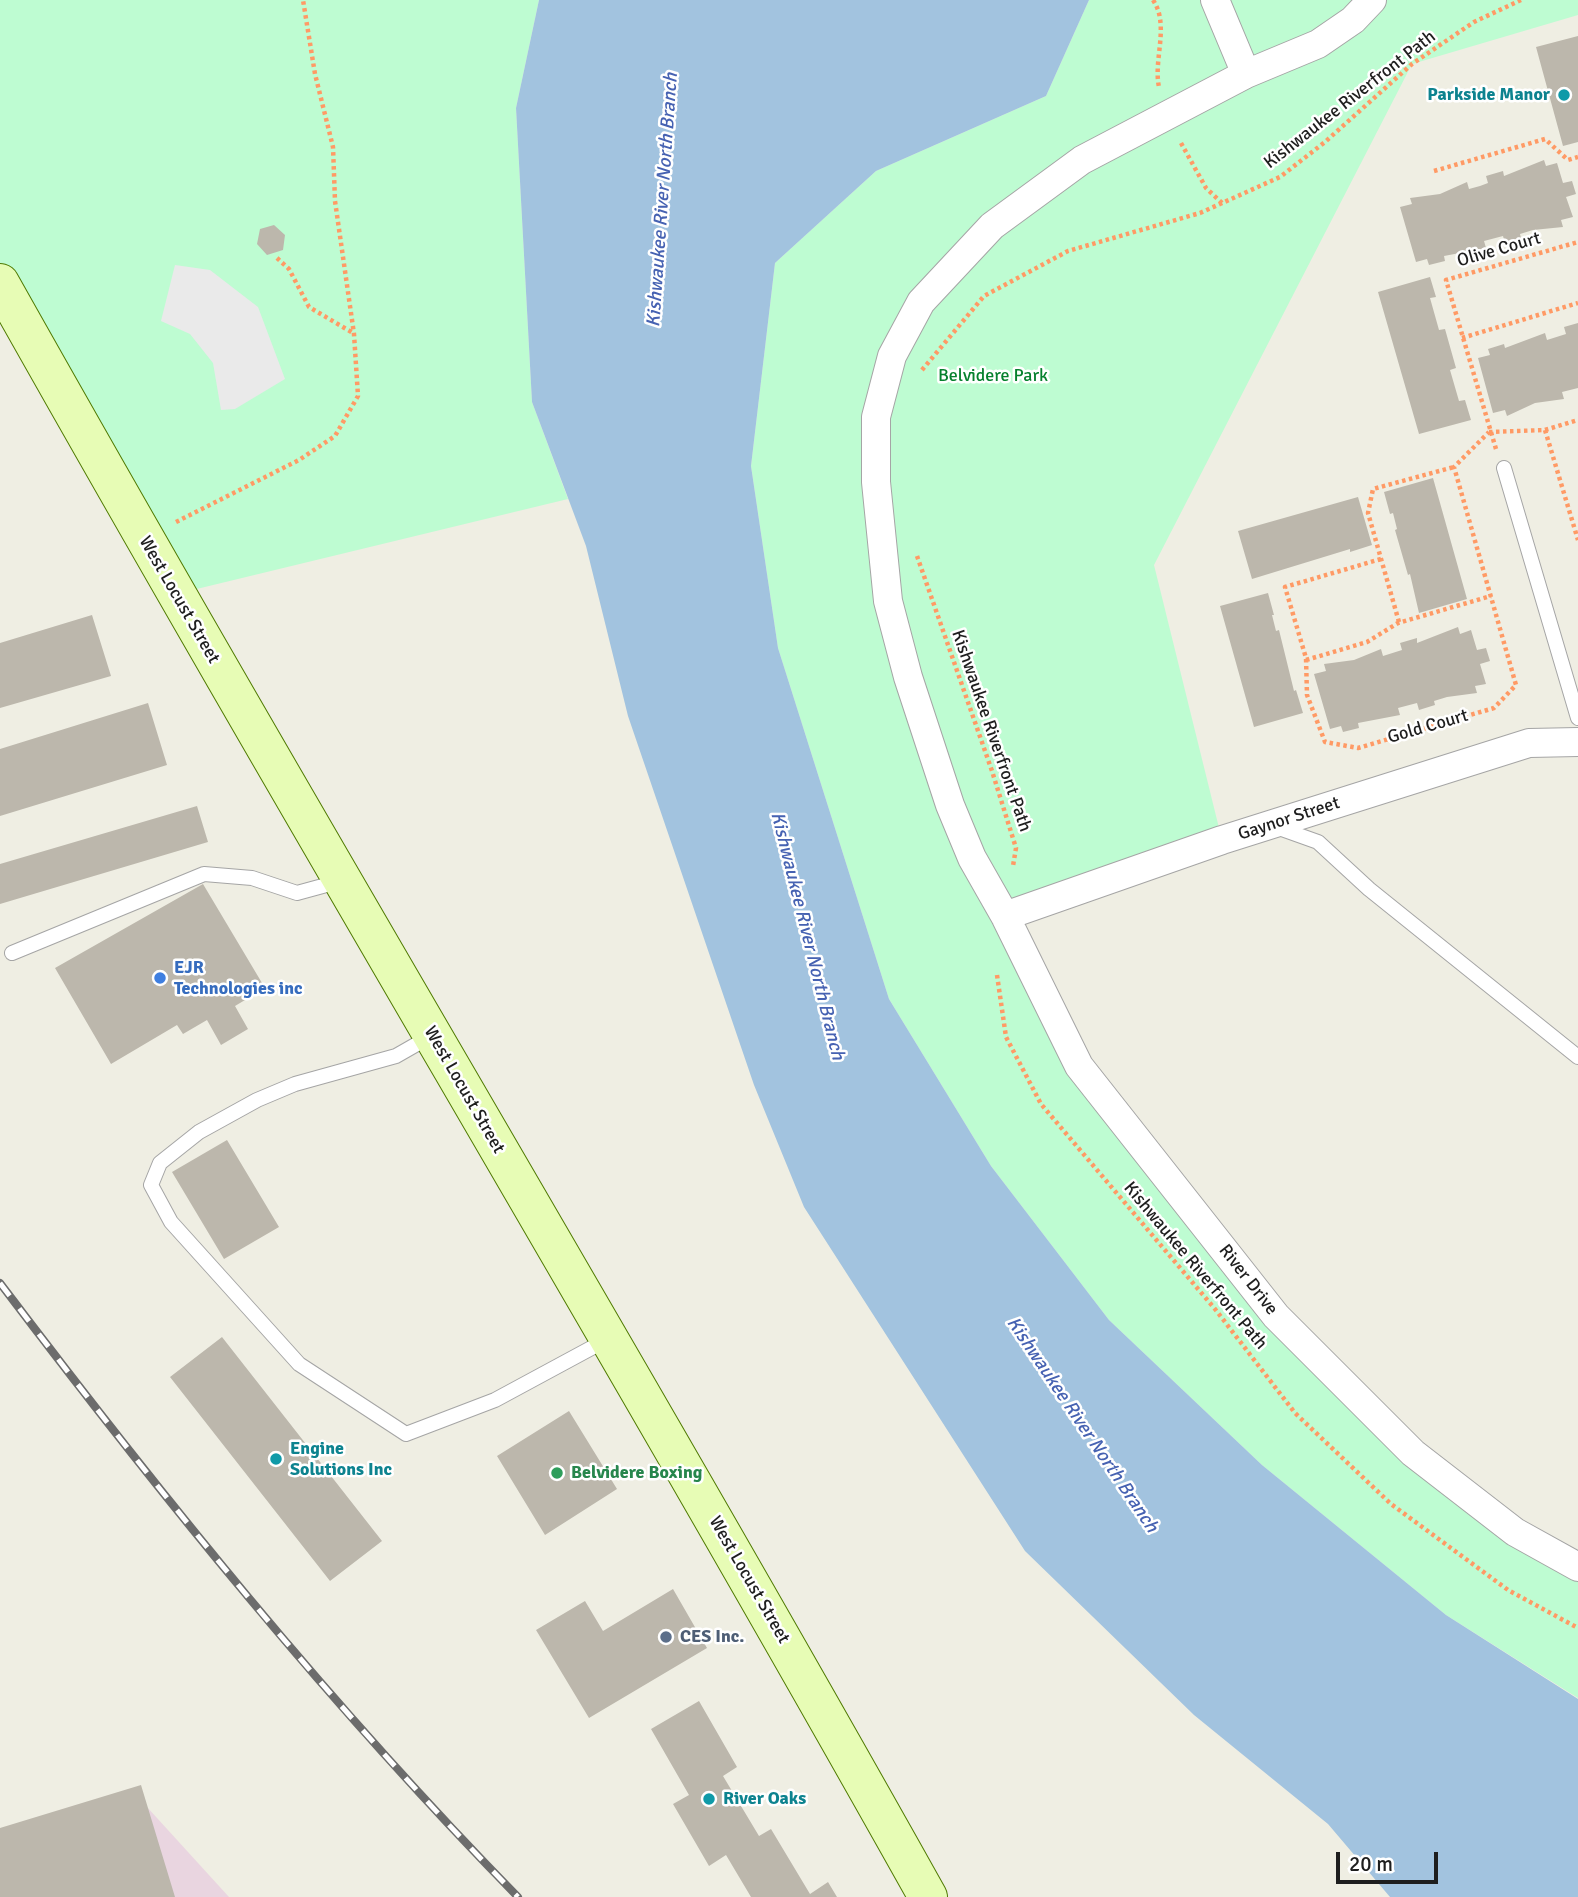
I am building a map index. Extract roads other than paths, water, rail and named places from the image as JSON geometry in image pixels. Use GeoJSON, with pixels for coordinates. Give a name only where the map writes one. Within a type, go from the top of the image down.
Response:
{"type":"FeatureCollection","features":[{"type":"Feature","properties":{"kind":"street"},"geometry":{"type":"LineString","coordinates":[[1215,0],[1246,74]]}},
{"type":"Feature","properties":{"kind":"street","name":"River Drive"},"geometry":{"type":"LineString","coordinates":[[1371,0],[1353,20],[1318,44],[1246,74],[1082,160],[992,226],[921,302],[892,356],[883,386],[874,450],[888,601],[908,677],[950,805],[972,858],[1005,916],[1079,1066],[1276,1316],[1413,1454],[1515,1532],[1578,1567]]}},
{"type":"Feature","properties":{"kind":"street","name":"West Locust Street"},"geometry":{"type":"LineString","coordinates":[[0,283],[144,538],[792,1654],[928,1897]]}},
{"type":"Feature","properties":{"kind":"street","name":"Gaynor Street"},"geometry":{"type":"LineString","coordinates":[[1005,916],[1271,825],[1529,743],[1578,742]]}},
{"type":"Feature","properties":{"kind":"lane"},"geometry":{"type":"LineString","coordinates":[[1504,468],[1578,718]]}},
{"type":"Feature","properties":{"kind":"lane"},"geometry":{"type":"LineString","coordinates":[[1271,825],[1318,842],[1369,889],[1578,1057]]}},
{"type":"Feature","properties":{"kind":"lane"},"geometry":{"type":"LineString","coordinates":[[12,953],[204,874],[252,878],[297,893],[342,880]]}},
{"type":"Feature","properties":{"kind":"lane"},"geometry":{"type":"LineString","coordinates":[[433,1036],[396,1056],[295,1084],[199,1132],[160,1163],[151,1185],[171,1222],[299,1364],[406,1434],[495,1400],[608,1338]]}},
{"type":"Feature","properties":{"kind":"water","name":"Kishwaukee River North Branch"},"geometry":{"type":"Polygon","coordinates":[[[539,0],[1089,0],[1046,96],[876,171],[775,263],[751,466],[778,648],[889,999],[991,1166],[1109,1320],[1262,1465],[1446,1615],[1578,1699],[1578,1897],[1390,1897],[1328,1824],[1194,1715],[1025,1551],[804,1207],[754,1085],[628,716],[586,546],[532,402],[516,108],[539,0]]]}},
{"type":"Feature","properties":{"kind":"railway"},"geometry":{"type":"LineString","coordinates":[[0,1283],[123,1442],[249,1598],[381,1750],[518,1897]]}},
{"type":"Feature","properties":{"kind":"place","name":"Parkside Manor"},"geometry":{"type":"Point","coordinates":[1564,95]}},
{"type":"Feature","properties":{"kind":"place","name":"EJR Technologies inc"},"geometry":{"type":"Point","coordinates":[160,978]}},
{"type":"Feature","properties":{"kind":"place","name":"Engine Solutions Inc"},"geometry":{"type":"Point","coordinates":[276,1459]}},
{"type":"Feature","properties":{"kind":"place","name":"Belvidere Boxing"},"geometry":{"type":"Point","coordinates":[557,1473]}},
{"type":"Feature","properties":{"kind":"place","name":"CES Inc."},"geometry":{"type":"Point","coordinates":[666,1637]}},
{"type":"Feature","properties":{"kind":"place","name":"River Oaks"},"geometry":{"type":"Point","coordinates":[709,1799]}},
{"type":"Feature","properties":{"kind":"park label","name":"Belvidere Park"},"geometry":{"type":"Point","coordinates":[993,376]}}]}
